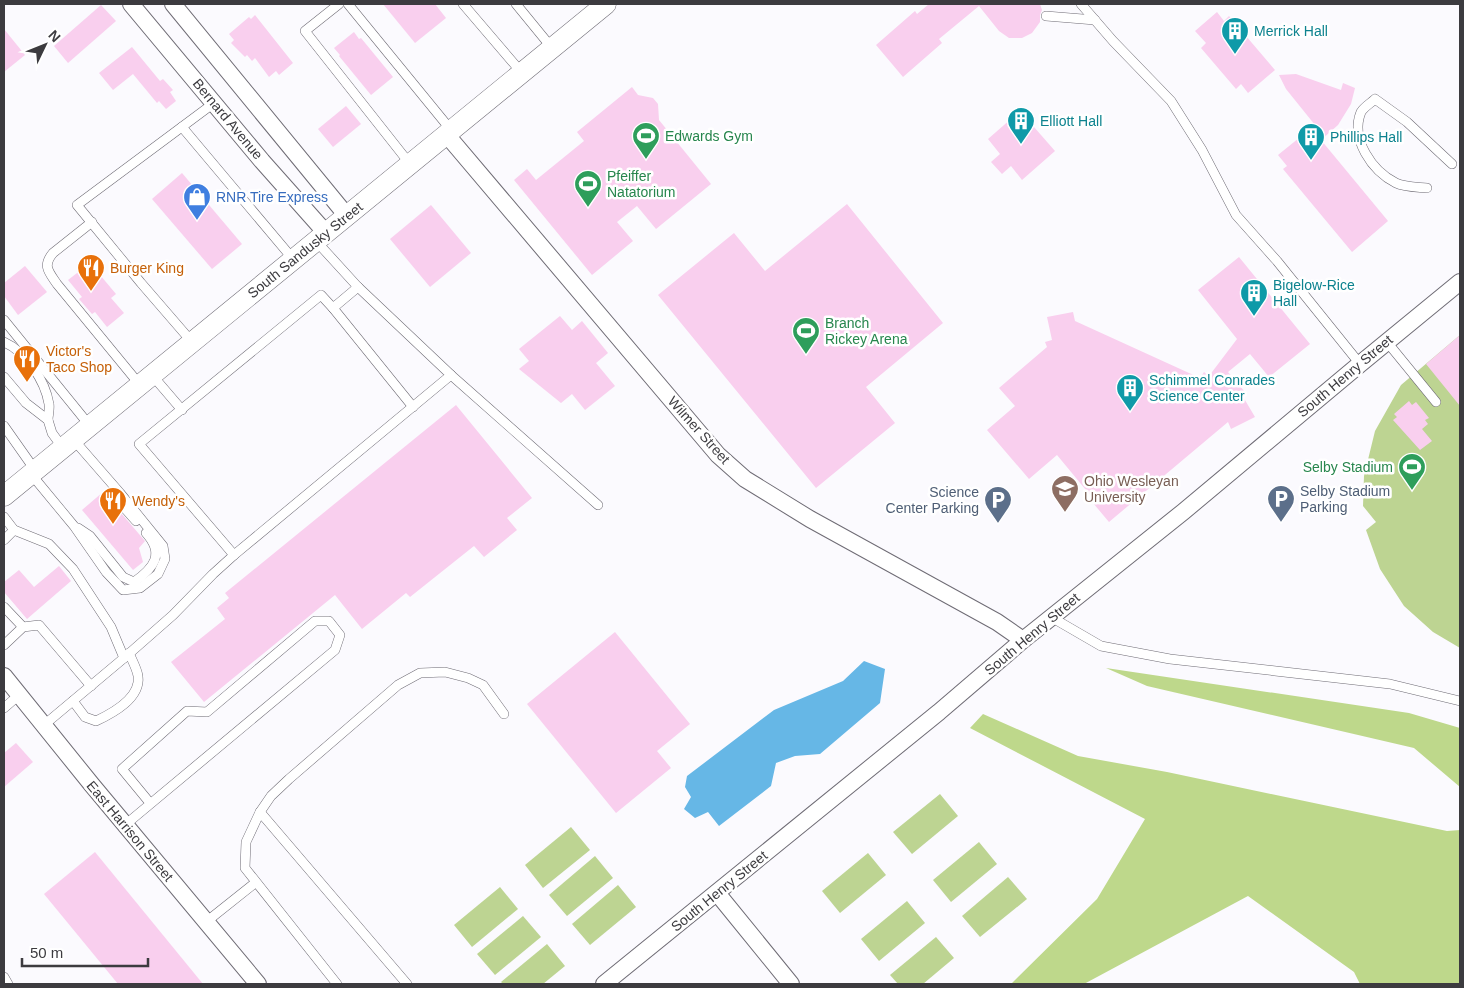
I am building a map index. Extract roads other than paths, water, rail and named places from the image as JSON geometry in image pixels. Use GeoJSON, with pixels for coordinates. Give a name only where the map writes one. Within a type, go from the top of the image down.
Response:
{"type":"FeatureCollection","features":[{"type":"Feature","properties":{"kind":"street","name":"Bernard Avenue"},"geometry":{"type":"LineString","coordinates":[[131,4],[214,103],[321,237]]}},
{"type":"Feature","properties":{"kind":"street"},"geometry":{"type":"LineString","coordinates":[[173,4],[347,216]]}},
{"type":"Feature","properties":{"kind":"street","name":"South Sandusky Street"},"geometry":{"type":"LineString","coordinates":[[4,496],[606,4]]}},
{"type":"Feature","properties":{"kind":"street","name":"Wilmer Street"},"geometry":{"type":"LineString","coordinates":[[449,132],[718,455],[745,479],[810,519],[997,622],[1023,640]]}},
{"type":"Feature","properties":{"kind":"street","name":"South Henry Street"},"geometry":{"type":"LineString","coordinates":[[604,984],[939,712],[1050,617],[1183,512],[1460,282]]}},
{"type":"Feature","properties":{"kind":"street","name":"East Harrison Street"},"geometry":{"type":"LineString","coordinates":[[4,676],[258,984]]}},
{"type":"Feature","properties":{"kind":"street"},"geometry":{"type":"LineString","coordinates":[[717,893],[791,984]]}},
{"type":"Feature","properties":{"kind":"lane"},"geometry":{"type":"LineString","coordinates":[[338,4],[305,32],[410,164]]}},
{"type":"Feature","properties":{"kind":"lane"},"geometry":{"type":"LineString","coordinates":[[348,4],[419,91],[449,132]]}},
{"type":"Feature","properties":{"kind":"lane"},"geometry":{"type":"LineString","coordinates":[[464,4],[522,73]]}},
{"type":"Feature","properties":{"kind":"lane"},"geometry":{"type":"LineString","coordinates":[[516,4],[552,48]]}},
{"type":"Feature","properties":{"kind":"lane"},"geometry":{"type":"LineString","coordinates":[[1081,4],[1172,101],[1202,150],[1236,215],[1277,261],[1360,364]]}},
{"type":"Feature","properties":{"kind":"lane"},"geometry":{"type":"LineString","coordinates":[[1046,16],[1095,20]]}},
{"type":"Feature","properties":{"kind":"lane"},"geometry":{"type":"LineString","coordinates":[[1426,188],[1397,183],[1376,168],[1364,151],[1357,129],[1362,111],[1375,99],[1407,122],[1452,164]]}},
{"type":"Feature","properties":{"kind":"lane"},"geometry":{"type":"LineString","coordinates":[[192,342],[77,205],[214,103]]}},
{"type":"Feature","properties":{"kind":"lane"},"geometry":{"type":"LineString","coordinates":[[182,127],[293,259]]}},
{"type":"Feature","properties":{"kind":"lane"},"geometry":{"type":"LineString","coordinates":[[92,222],[48,258],[47,269],[57,284],[146,380],[182,410]]}},
{"type":"Feature","properties":{"kind":"lane"},"geometry":{"type":"LineString","coordinates":[[321,237],[358,287],[452,375],[598,505]]}},
{"type":"Feature","properties":{"kind":"lane"},"geometry":{"type":"LineString","coordinates":[[333,308],[358,287]]}},
{"type":"Feature","properties":{"kind":"lane"},"geometry":{"type":"LineString","coordinates":[[234,555],[140,444],[321,294],[413,407]]}},
{"type":"Feature","properties":{"kind":"lane"},"geometry":{"type":"LineString","coordinates":[[4,320],[90,426]]}},
{"type":"Feature","properties":{"kind":"lane"},"geometry":{"type":"LineString","coordinates":[[4,342],[13,346],[32,366],[43,383],[49,406],[48,420],[52,432],[68,444],[116,488],[164,546],[165,559],[158,574],[140,588],[124,590],[106,572],[33,472],[4,426]]}},
{"type":"Feature","properties":{"kind":"lane"},"geometry":{"type":"LineString","coordinates":[[1386,342],[1436,402]]}},
{"type":"Feature","properties":{"kind":"lane"},"geometry":{"type":"LineString","coordinates":[[44,725],[173,615],[234,555],[452,375]]}},
{"type":"Feature","properties":{"kind":"lane"},"geometry":{"type":"LineString","coordinates":[[4,376],[26,403],[48,420]]}},
{"type":"Feature","properties":{"kind":"lane"},"geometry":{"type":"LineString","coordinates":[[4,517],[14,530],[49,544],[73,569],[139,676],[135,693],[106,716],[96,720],[85,717],[73,701]]}},
{"type":"Feature","properties":{"kind":"lane"},"geometry":{"type":"LineString","coordinates":[[4,540],[14,530]]}},
{"type":"Feature","properties":{"kind":"lane"},"geometry":{"type":"LineString","coordinates":[[4,608],[23,627]]}},
{"type":"Feature","properties":{"kind":"lane"},"geometry":{"type":"LineString","coordinates":[[1050,617],[1101,646],[1170,659],[1390,684],[1460,701]]}},
{"type":"Feature","properties":{"kind":"lane"},"geometry":{"type":"LineString","coordinates":[[125,825],[335,650],[340,635],[329,621],[315,622],[207,712],[188,711],[122,769],[150,803]]}},
{"type":"Feature","properties":{"kind":"lane"},"geometry":{"type":"LineString","coordinates":[[4,645],[23,627],[39,625],[91,686]]}},
{"type":"Feature","properties":{"kind":"lane"},"geometry":{"type":"LineString","coordinates":[[337,984],[244,868],[246,842],[260,812],[271,796],[289,779],[398,686],[420,673],[445,672],[468,678],[483,685],[504,714]]}},
{"type":"Feature","properties":{"kind":"lane"},"geometry":{"type":"LineString","coordinates":[[4,708],[20,695]]}},
{"type":"Feature","properties":{"kind":"lane"},"geometry":{"type":"LineString","coordinates":[[260,812],[407,984]]}},
{"type":"Feature","properties":{"kind":"lane"},"geometry":{"type":"LineString","coordinates":[[206,922],[256,883]]}},
{"type":"Feature","properties":{"kind":"lane"},"geometry":{"type":"LineString","coordinates":[[4,977],[8,984]]}},
{"type":"Feature","properties":{"kind":"water"},"geometry":{"type":"Polygon","coordinates":[[[864,661],[885,669],[880,703],[820,754],[795,756],[776,763],[771,786],[719,826],[708,812],[695,818],[684,809],[691,797],[685,787],[687,776],[774,710],[843,681],[864,661]]]}},
{"type":"Feature","properties":{"kind":"place","name":"Merrick Hall"},"geometry":{"type":"Point","coordinates":[1235,55]}},
{"type":"Feature","properties":{"kind":"place","name":"Elliott Hall"},"geometry":{"type":"Point","coordinates":[1021,145]}},
{"type":"Feature","properties":{"kind":"place","name":"Edwards Gym"},"geometry":{"type":"Point","coordinates":[646,160]}},
{"type":"Feature","properties":{"kind":"place","name":"Phillips Hall"},"geometry":{"type":"Point","coordinates":[1311,161]}},
{"type":"Feature","properties":{"kind":"place","name":"Pfeiffer Natatorium"},"geometry":{"type":"Point","coordinates":[588,208]}},
{"type":"Feature","properties":{"kind":"place","name":"RNR Tire Express"},"geometry":{"type":"Point","coordinates":[197,221]}},
{"type":"Feature","properties":{"kind":"place","name":"Burger King"},"geometry":{"type":"Point","coordinates":[91,292]}},
{"type":"Feature","properties":{"kind":"place","name":"Bigelow-Rice Hall"},"geometry":{"type":"Point","coordinates":[1254,317]}},
{"type":"Feature","properties":{"kind":"place","name":"Branch Rickey Arena"},"geometry":{"type":"Point","coordinates":[806,355]}},
{"type":"Feature","properties":{"kind":"place","name":"Victor's Taco Shop"},"geometry":{"type":"Point","coordinates":[27,383]}},
{"type":"Feature","properties":{"kind":"place","name":"Schimmel Conrades Science Center"},"geometry":{"type":"Point","coordinates":[1130,412]}},
{"type":"Feature","properties":{"kind":"place","name":"Selby Stadium"},"geometry":{"type":"Point","coordinates":[1412,491]}},
{"type":"Feature","properties":{"kind":"place","name":"Ohio Wesleyan University"},"geometry":{"type":"Point","coordinates":[1065,513]}},
{"type":"Feature","properties":{"kind":"place","name":"Selby Stadium Parking"},"geometry":{"type":"Point","coordinates":[1281,523]}},
{"type":"Feature","properties":{"kind":"place","name":"Science Center Parking"},"geometry":{"type":"Point","coordinates":[998,524]}},
{"type":"Feature","properties":{"kind":"place","name":"Wendy's"},"geometry":{"type":"Point","coordinates":[113,525]}}]}
